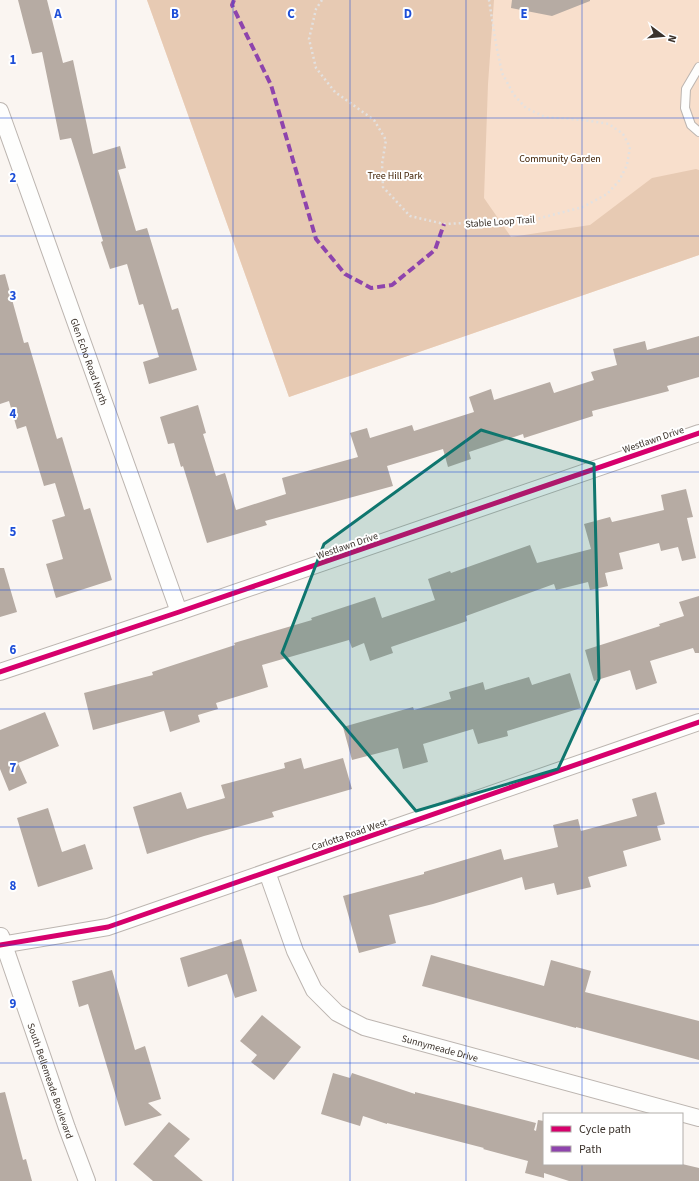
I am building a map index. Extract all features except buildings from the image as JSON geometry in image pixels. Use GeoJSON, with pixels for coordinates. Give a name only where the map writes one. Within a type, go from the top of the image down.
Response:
{"type":"FeatureCollection","features":[{"type":"Feature","properties":{"kind":"street","name":"Glen Echo Road North"},"geometry":{"type":"LineString","coordinates":[[0,111],[179,612]]}},
{"type":"Feature","properties":{"kind":"street","name":"Westlawn Drive"},"geometry":{"type":"LineString","coordinates":[[0,672],[699,433]]}},
{"type":"Feature","properties":{"kind":"street","name":"Carlotta Road West"},"geometry":{"type":"LineString","coordinates":[[1,942],[108,927],[699,722]]}},
{"type":"Feature","properties":{"kind":"street","name":"Sunnymeade Drive"},"geometry":{"type":"LineString","coordinates":[[267,872],[295,951],[314,990],[337,1012],[364,1026],[681,1113]]}},
{"type":"Feature","properties":{"kind":"street","name":"South Bellemeade Boulevard"},"geometry":{"type":"LineString","coordinates":[[1,942],[87,1181]]}},
{"type":"Feature","properties":{"kind":"street","name":"Sunnymeade Drive"},"geometry":{"type":"LineString","coordinates":[[683,1114],[699,1118]]}},
{"type":"Feature","properties":{"kind":"lane"},"geometry":{"type":"LineString","coordinates":[[699,67],[686,89],[685,108],[691,125],[699,132]]}},
{"type":"Feature","properties":{"kind":"highlighted area"},"geometry":{"type":"Polygon","coordinates":[[[481,430],[594,464],[599,679],[558,769],[416,811],[282,653],[324,544],[481,430]]]}},
{"type":"Feature","properties":{"kind":"green space","name":"Tree Hill Park"},"geometry":{"type":"Polygon","coordinates":[[[147,0],[699,0],[699,255],[289,397],[147,0]]]}},
{"type":"Feature","properties":{"kind":"green space","name":"Tree Hill Park"},"geometry":{"type":"Polygon","coordinates":[[[147,0],[494,0],[488,84],[484,198],[511,237],[590,225],[652,178],[696,169],[699,170],[699,255],[289,397],[147,0]]]}},
{"type":"Feature","properties":{"kind":"marked path"},"geometry":{"type":"LineString","coordinates":[[234,0],[232,5],[271,85],[316,239],[345,274],[371,288],[392,285],[435,250],[444,224]]}},
{"type":"Feature","properties":{"kind":"cycle path"},"geometry":{"type":"LineString","coordinates":[[0,672],[699,433]]}},
{"type":"Feature","properties":{"kind":"cycle path"},"geometry":{"type":"LineString","coordinates":[[0,945],[108,927],[699,722]]}},
{"type":"Feature","properties":{"kind":"park label","name":"Community Garden"},"geometry":{"type":"Point","coordinates":[560,158]}}]}
